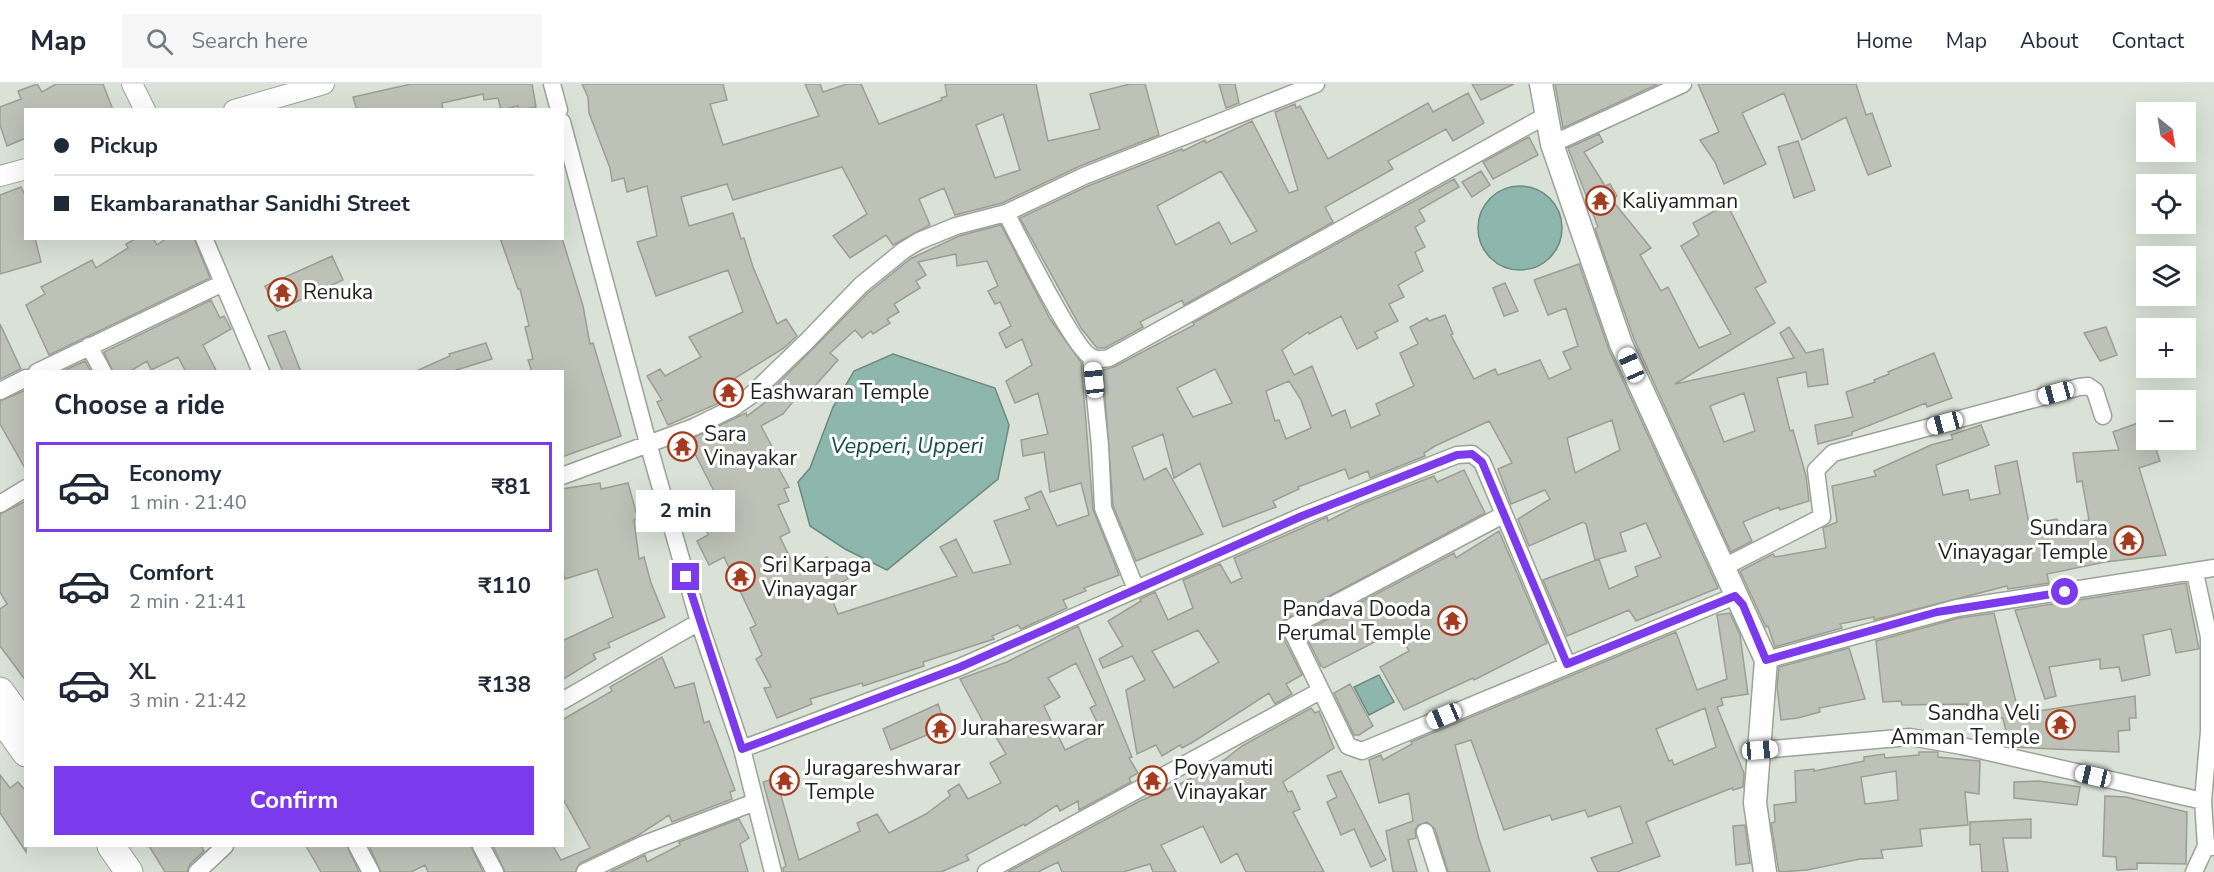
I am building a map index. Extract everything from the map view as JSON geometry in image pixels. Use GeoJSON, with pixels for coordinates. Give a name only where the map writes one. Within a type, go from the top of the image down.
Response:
{"type":"FeatureCollection","features":[{"type":"Feature","properties":{"kind":"highway"},"geometry":{"type":"LineString","coordinates":[[0,691],[24,724]]}},
{"type":"Feature","properties":{"kind":"highway"},"geometry":{"type":"LineString","coordinates":[[0,717],[24,750]]}},
{"type":"Feature","properties":{"kind":"highway"},"geometry":{"type":"LineString","coordinates":[[93,847],[110,872]]}},
{"type":"Feature","properties":{"kind":"highway"},"geometry":{"type":"LineString","coordinates":[[112,847],[129,872]]}},
{"type":"Feature","properties":{"kind":"main road"},"geometry":{"type":"LineString","coordinates":[[1541,84],[1552,144],[1622,344],[1722,568],[1735,596],[1743,605],[1766,660],[1755,803],[1765,872]]}},
{"type":"Feature","properties":{"kind":"street"},"geometry":{"type":"LineString","coordinates":[[132,84],[144,108]]}},
{"type":"Feature","properties":{"kind":"street"},"geometry":{"type":"LineString","coordinates":[[241,108],[324,84]]}},
{"type":"Feature","properties":{"kind":"street"},"geometry":{"type":"LineString","coordinates":[[552,84],[558,108]]}},
{"type":"Feature","properties":{"kind":"street"},"geometry":{"type":"LineString","coordinates":[[564,475],[694,427],[734,408],[749,397],[861,285],[904,250],[956,226],[1006,213],[1084,176],[1316,84]]}},
{"type":"Feature","properties":{"kind":"street"},"geometry":{"type":"LineString","coordinates":[[1552,144],[1683,84]]}},
{"type":"Feature","properties":{"kind":"street"},"geometry":{"type":"LineString","coordinates":[[1006,213],[1047,291],[1082,349],[1091,357],[1109,358],[1547,115]]}},
{"type":"Feature","properties":{"kind":"street"},"geometry":{"type":"LineString","coordinates":[[564,129],[648,443],[699,622],[742,749],[773,872]]}},
{"type":"Feature","properties":{"kind":"street"},"geometry":{"type":"LineString","coordinates":[[0,177],[24,170]]}},
{"type":"Feature","properties":{"kind":"street"},"geometry":{"type":"LineString","coordinates":[[205,240],[260,370]]}},
{"type":"Feature","properties":{"kind":"street"},"geometry":{"type":"LineString","coordinates":[[41,370],[223,283]]}},
{"type":"Feature","properties":{"kind":"street"},"geometry":{"type":"LineString","coordinates":[[89,346],[102,370]]}},
{"type":"Feature","properties":{"kind":"street"},"geometry":{"type":"LineString","coordinates":[[1091,357],[1100,446],[1103,508],[1136,589]]}},
{"type":"Feature","properties":{"kind":"street"},"geometry":{"type":"LineString","coordinates":[[0,391],[24,379]]}},
{"type":"Feature","properties":{"kind":"street"},"geometry":{"type":"LineString","coordinates":[[1722,568],[1822,517],[1816,470],[1833,453],[2079,387],[2088,386],[2095,391],[2103,416]]}},
{"type":"Feature","properties":{"kind":"street"},"geometry":{"type":"LineString","coordinates":[[742,749],[960,667],[1302,516],[1457,455],[1472,454],[1482,462],[1567,664]]}},
{"type":"Feature","properties":{"kind":"street"},"geometry":{"type":"LineString","coordinates":[[0,504],[24,489]]}},
{"type":"Feature","properties":{"kind":"street"},"geometry":{"type":"LineString","coordinates":[[1503,516],[1298,620],[1291,629],[1348,746],[1362,751],[1735,596]]}},
{"type":"Feature","properties":{"kind":"street"},"geometry":{"type":"LineString","coordinates":[[1766,660],[1957,608],[2195,573],[2214,568]]}},
{"type":"Feature","properties":{"kind":"street"},"geometry":{"type":"LineString","coordinates":[[2194,872],[2210,847],[2202,801],[2209,731],[2209,637],[2195,573]]}},
{"type":"Feature","properties":{"kind":"street"},"geometry":{"type":"LineString","coordinates":[[564,700],[699,622]]}},
{"type":"Feature","properties":{"kind":"street"},"geometry":{"type":"LineString","coordinates":[[986,872],[1320,691]]}},
{"type":"Feature","properties":{"kind":"street"},"geometry":{"type":"LineString","coordinates":[[1760,750],[1910,738],[1962,746],[2202,801]]}},
{"type":"Feature","properties":{"kind":"street"},"geometry":{"type":"LineString","coordinates":[[585,872],[642,845],[755,802]]}},
{"type":"Feature","properties":{"kind":"street"},"geometry":{"type":"LineString","coordinates":[[1425,832],[1438,872]]}},
{"type":"Feature","properties":{"kind":"street"},"geometry":{"type":"LineString","coordinates":[[197,872],[224,847]]}},
{"type":"Feature","properties":{"kind":"street"},"geometry":{"type":"LineString","coordinates":[[358,847],[371,872]]}},
{"type":"Feature","properties":{"kind":"street"},"geometry":{"type":"LineString","coordinates":[[482,847],[495,872]]}},
{"type":"Feature","properties":{"kind":"water"},"geometry":{"type":"Polygon","coordinates":[[[1520,186],[1536,189],[1550,198],[1559,212],[1562,228],[1559,244],[1550,258],[1536,267],[1520,270],[1504,267],[1490,258],[1481,244],[1478,228],[1481,212],[1490,198],[1504,189],[1520,186]]]}},
{"type":"Feature","properties":{"kind":"water","name":"Vepperi, Upperi"},"geometry":{"type":"Polygon","coordinates":[[[893,354],[995,388],[1009,425],[998,479],[887,570],[845,549],[810,526],[798,482],[810,468],[833,407],[854,371],[893,354]]]}},
{"type":"Feature","properties":{"kind":"water"},"geometry":{"type":"Polygon","coordinates":[[[1379,675],[1394,702],[1369,715],[1354,687],[1379,675]]]}},
{"type":"Feature","properties":{"kind":"building"},"geometry":{"type":"Polygon","coordinates":[[[37,84],[42,92],[56,84],[103,84],[112,108],[24,108],[24,139],[7,146],[0,125],[0,107],[21,99],[18,91],[37,84]]]}},
{"type":"Feature","properties":{"kind":"building"},"geometry":{"type":"Polygon","coordinates":[[[411,84],[532,84],[536,107],[500,108],[498,98],[484,100],[483,94],[442,103],[443,108],[356,108],[353,97],[411,84]]]}},
{"type":"Feature","properties":{"kind":"building"},"geometry":{"type":"Polygon","coordinates":[[[582,84],[723,84],[727,100],[710,104],[723,145],[819,116],[805,84],[820,84],[823,92],[847,84],[861,84],[879,124],[942,100],[941,98],[947,96],[945,84],[1036,84],[1048,141],[1100,129],[1090,94],[1130,84],[1145,84],[1159,135],[1080,166],[1002,203],[955,215],[944,188],[919,199],[930,225],[893,245],[886,235],[850,258],[833,236],[867,214],[842,167],[733,200],[727,184],[681,197],[689,226],[733,213],[741,239],[744,238],[753,267],[777,324],[786,319],[797,336],[784,348],[732,380],[735,384],[714,396],[719,403],[668,425],[657,402],[662,400],[647,376],[660,369],[665,376],[701,357],[689,337],[743,312],[728,270],[656,296],[637,242],[657,236],[647,186],[627,192],[624,178],[612,181],[610,168],[589,113],[588,97],[582,84]],[[1003,114],[976,125],[995,178],[1020,170],[1003,114]]]}},
{"type":"Feature","properties":{"kind":"building"},"geometry":{"type":"Polygon","coordinates":[[[1219,84],[1235,84],[1239,103],[1226,108],[1219,84]]]}},
{"type":"Feature","properties":{"kind":"building"},"geometry":{"type":"Polygon","coordinates":[[[1472,84],[1514,84],[1481,100],[1472,84]]]}},
{"type":"Feature","properties":{"kind":"building"},"geometry":{"type":"Polygon","coordinates":[[[1555,84],[1658,84],[1563,128],[1555,84]]]}},
{"type":"Feature","properties":{"kind":"building"},"geometry":{"type":"Polygon","coordinates":[[[1698,84],[1856,84],[1866,115],[1872,113],[1891,166],[1868,175],[1846,117],[1802,140],[1784,93],[1742,113],[1766,164],[1724,184],[1715,162],[1700,140],[1719,132],[1698,84]]]}},
{"type":"Feature","properties":{"kind":"building"},"geometry":{"type":"Polygon","coordinates":[[[1468,93],[1484,123],[1453,141],[1446,129],[1388,161],[1393,169],[1325,207],[1333,222],[1184,305],[1182,300],[1140,322],[1143,327],[1105,348],[1097,348],[1081,328],[1020,218],[1088,186],[1182,149],[1183,151],[1205,140],[1206,143],[1252,121],[1289,193],[1298,190],[1275,112],[1295,104],[1296,108],[1300,106],[1328,159],[1428,103],[1433,112],[1468,93]],[[1221,171],[1157,206],[1176,245],[1219,222],[1231,244],[1257,231],[1221,171]]]}},
{"type":"Feature","properties":{"kind":"building"},"geometry":{"type":"Polygon","coordinates":[[[1599,134],[1603,142],[1584,152],[1605,186],[1610,184],[1617,196],[1612,200],[1651,248],[1640,255],[1661,291],[1668,287],[1699,348],[1731,334],[1681,246],[1699,235],[1693,223],[1727,204],[1766,282],[1755,288],[1775,323],[1675,384],[1794,358],[1780,333],[1789,327],[1806,353],[1823,349],[1828,384],[1808,387],[1806,372],[1777,378],[1790,431],[1793,430],[1806,476],[1809,501],[1780,510],[1779,507],[1743,522],[1752,541],[1731,552],[1634,339],[1595,229],[1598,227],[1568,148],[1599,134]],[[1744,393],[1710,406],[1724,442],[1755,431],[1744,393]]]}},
{"type":"Feature","properties":{"kind":"building"},"geometry":{"type":"Polygon","coordinates":[[[1529,137],[1538,155],[1493,179],[1483,162],[1529,137]]]}},
{"type":"Feature","properties":{"kind":"building"},"geometry":{"type":"Polygon","coordinates":[[[1798,141],[1815,190],[1794,198],[1778,147],[1798,141]]]}},
{"type":"Feature","properties":{"kind":"building"},"geometry":{"type":"Polygon","coordinates":[[[1481,171],[1490,185],[1472,197],[1462,182],[1481,171]]]}},
{"type":"Feature","properties":{"kind":"building"},"geometry":{"type":"Polygon","coordinates":[[[1454,179],[1459,187],[1419,210],[1425,221],[1415,227],[1425,247],[1415,252],[1423,271],[1398,285],[1404,297],[1389,304],[1398,321],[1375,332],[1378,338],[1357,349],[1341,316],[1309,334],[1308,332],[1282,350],[1294,375],[1312,366],[1332,416],[1345,410],[1351,428],[1380,415],[1376,404],[1414,386],[1400,353],[1418,344],[1410,327],[1427,318],[1429,321],[1445,315],[1453,334],[1451,335],[1474,379],[1495,369],[1498,375],[1540,360],[1549,379],[1571,369],[1563,352],[1578,346],[1566,308],[1548,315],[1534,280],[1579,264],[1609,350],[1718,588],[1636,621],[1629,610],[1567,636],[1543,580],[1599,559],[1609,589],[1638,576],[1635,567],[1661,557],[1646,523],[1620,533],[1626,551],[1595,560],[1586,524],[1583,522],[1529,546],[1518,519],[1550,499],[1545,490],[1511,504],[1498,469],[1512,463],[1489,421],[1435,446],[1424,453],[1425,456],[1370,478],[1368,471],[1349,479],[1345,469],[1298,487],[1299,489],[1273,501],[1276,507],[1223,527],[1200,463],[1174,478],[1163,434],[1132,447],[1144,480],[1166,468],[1203,534],[1136,561],[1113,506],[1103,370],[1114,367],[1194,325],[1193,323],[1454,179]],[[1215,369],[1177,388],[1193,417],[1232,403],[1215,369]],[[1289,381],[1266,391],[1275,421],[1279,420],[1286,439],[1311,428],[1301,400],[1289,381]],[[1612,420],[1567,438],[1575,473],[1620,450],[1612,420]]]}},
{"type":"Feature","properties":{"kind":"building"},"geometry":{"type":"Polygon","coordinates":[[[21,187],[24,193],[24,240],[36,240],[41,262],[0,274],[0,195],[21,187]]]}},
{"type":"Feature","properties":{"kind":"building"},"geometry":{"type":"Polygon","coordinates":[[[1001,225],[1050,319],[1081,362],[1093,509],[1119,575],[1084,588],[1086,591],[1063,600],[1067,608],[1021,629],[1018,625],[992,636],[994,639],[923,662],[924,666],[863,686],[862,683],[810,699],[812,704],[777,718],[764,688],[771,687],[756,659],[762,655],[750,628],[756,625],[724,557],[709,565],[697,541],[708,535],[703,521],[720,514],[713,500],[717,497],[688,440],[746,413],[747,416],[775,395],[771,391],[868,293],[910,259],[959,236],[1001,225]],[[956,254],[918,262],[926,275],[916,281],[920,288],[894,304],[899,312],[887,319],[890,323],[873,334],[871,331],[862,338],[855,330],[830,353],[838,360],[805,397],[800,393],[783,414],[761,426],[775,452],[771,455],[789,487],[784,489],[789,501],[778,505],[790,532],[780,537],[797,572],[827,557],[832,570],[841,565],[848,579],[828,589],[838,614],[957,576],[940,547],[956,539],[973,573],[1011,564],[994,521],[1030,509],[1025,498],[1041,491],[1057,526],[1089,515],[1081,483],[1050,492],[1044,452],[1023,456],[1021,440],[1048,434],[1038,393],[1015,403],[1006,381],[1032,365],[1022,339],[1006,348],[999,333],[1011,326],[1000,302],[995,304],[988,291],[998,286],[987,261],[957,266],[956,254]]]}},
{"type":"Feature","properties":{"kind":"building"},"geometry":{"type":"Polygon","coordinates":[[[133,240],[154,240],[157,245],[164,240],[195,240],[210,278],[49,355],[26,305],[45,294],[41,287],[92,260],[96,268],[128,248],[126,244],[133,240]]]}},
{"type":"Feature","properties":{"kind":"building"},"geometry":{"type":"Polygon","coordinates":[[[501,240],[563,240],[583,306],[590,344],[593,343],[621,436],[564,456],[564,370],[531,370],[528,360],[533,359],[525,327],[529,326],[520,289],[518,289],[501,240]]]}},
{"type":"Feature","properties":{"kind":"building"},"geometry":{"type":"Polygon","coordinates":[[[332,256],[343,280],[277,311],[265,286],[332,256]]]}},
{"type":"Feature","properties":{"kind":"building"},"geometry":{"type":"Polygon","coordinates":[[[1505,283],[1518,311],[1504,316],[1493,288],[1505,283]]]}},
{"type":"Feature","properties":{"kind":"building"},"geometry":{"type":"Polygon","coordinates":[[[211,300],[220,318],[224,316],[231,329],[203,345],[216,370],[185,370],[178,357],[151,370],[147,361],[132,370],[112,370],[104,352],[211,300]]]}},
{"type":"Feature","properties":{"kind":"building"},"geometry":{"type":"Polygon","coordinates":[[[0,324],[21,369],[0,379],[0,324]]]}},
{"type":"Feature","properties":{"kind":"building"},"geometry":{"type":"Polygon","coordinates":[[[2106,327],[2117,355],[2100,361],[2084,333],[2106,327]]]}},
{"type":"Feature","properties":{"kind":"building"},"geometry":{"type":"Polygon","coordinates":[[[285,331],[300,370],[282,370],[268,336],[285,331]]]}},
{"type":"Feature","properties":{"kind":"building"},"geometry":{"type":"Polygon","coordinates":[[[486,343],[492,359],[456,370],[418,370],[450,356],[449,354],[486,343]]]}},
{"type":"Feature","properties":{"kind":"building"},"geometry":{"type":"Polygon","coordinates":[[[1934,353],[1952,398],[1927,407],[1926,403],[1852,432],[1852,435],[1818,444],[1815,425],[1853,417],[1846,392],[1875,382],[1874,380],[1889,374],[1888,372],[1934,353]]]}},
{"type":"Feature","properties":{"kind":"building"},"geometry":{"type":"Polygon","coordinates":[[[85,361],[90,370],[65,370],[85,361]]]}},
{"type":"Feature","properties":{"kind":"building"},"geometry":{"type":"Polygon","coordinates":[[[24,391],[24,466],[0,424],[0,401],[24,391]]]}},
{"type":"Feature","properties":{"kind":"building"},"geometry":{"type":"Polygon","coordinates":[[[2136,424],[2136,450],[2156,450],[2160,461],[2139,468],[2166,555],[2105,562],[2047,574],[2049,583],[2008,589],[2007,586],[1874,620],[1874,617],[1840,624],[1842,628],[1775,647],[1768,626],[1766,627],[1740,571],[1773,554],[1775,557],[1826,548],[1823,528],[1837,522],[1832,486],[1876,476],[1874,471],[1931,445],[1953,439],[1951,435],[1981,425],[1989,445],[1936,465],[1943,495],[1968,490],[1970,500],[2000,494],[1995,466],[2017,461],[2029,524],[2057,519],[2059,526],[2089,520],[2082,481],[2077,482],[2073,453],[2119,450],[2113,432],[2136,424]]]}},
{"type":"Feature","properties":{"kind":"building"},"geometry":{"type":"Polygon","coordinates":[[[1464,470],[1485,513],[1284,620],[1281,633],[1302,675],[1286,684],[1292,694],[1275,704],[1269,693],[1193,742],[1182,748],[1180,745],[1162,756],[1156,745],[1137,754],[1126,690],[1145,680],[1132,656],[1103,668],[1099,659],[1123,646],[1108,621],[1141,601],[1140,599],[1155,592],[1168,620],[1193,608],[1183,580],[1220,564],[1231,583],[1242,578],[1234,558],[1327,517],[1328,521],[1359,505],[1434,476],[1437,482],[1464,470]],[[1198,630],[1152,651],[1174,688],[1219,662],[1198,630]]]}},
{"type":"Feature","properties":{"kind":"building"},"geometry":{"type":"Polygon","coordinates":[[[600,483],[601,489],[628,483],[638,519],[634,520],[639,559],[644,557],[651,583],[665,617],[608,643],[610,647],[593,654],[596,659],[564,679],[564,640],[613,617],[597,569],[565,579],[564,489],[600,483]]]}},
{"type":"Feature","properties":{"kind":"building"},"geometry":{"type":"Polygon","coordinates":[[[24,502],[24,678],[0,646],[0,609],[7,604],[0,592],[0,514],[24,502]]]}},
{"type":"Feature","properties":{"kind":"building"},"geometry":{"type":"Polygon","coordinates":[[[1499,531],[1547,643],[1474,680],[1473,678],[1404,710],[1380,667],[1409,651],[1398,630],[1324,668],[1321,666],[1304,632],[1454,553],[1456,558],[1499,531]]]}},
{"type":"Feature","properties":{"kind":"building"},"geometry":{"type":"Polygon","coordinates":[[[2186,583],[2199,649],[2176,653],[2171,629],[2143,635],[2150,675],[2122,681],[2119,667],[2100,669],[2100,659],[2049,667],[2056,696],[2045,699],[2015,610],[2186,583]]]}},
{"type":"Feature","properties":{"kind":"building"},"geometry":{"type":"Polygon","coordinates":[[[1730,613],[1740,635],[1748,694],[1721,698],[1723,705],[1717,707],[1744,773],[1743,787],[1733,790],[1732,788],[1646,822],[1660,856],[1617,872],[1598,872],[1591,858],[1633,843],[1620,806],[1588,817],[1585,810],[1552,820],[1550,815],[1504,830],[1471,740],[1455,745],[1479,839],[1490,872],[1448,872],[1435,829],[1427,822],[1418,825],[1415,830],[1416,838],[1408,840],[1417,872],[1393,872],[1386,831],[1413,821],[1409,793],[1379,803],[1369,760],[1381,755],[1383,760],[1412,744],[1411,742],[1676,632],[1697,690],[1727,679],[1717,615],[1730,613]],[[1705,708],[1656,729],[1669,761],[1672,760],[1674,765],[1716,747],[1705,708]]]}},
{"type":"Feature","properties":{"kind":"building"},"geometry":{"type":"Polygon","coordinates":[[[1994,613],[2019,714],[2135,696],[2136,718],[2129,718],[2130,730],[2118,731],[2119,752],[2013,747],[2009,746],[2003,718],[1970,720],[1967,704],[1902,705],[1901,701],[1883,702],[1876,641],[1959,618],[1994,613]]]}},
{"type":"Feature","properties":{"kind":"building"},"geometry":{"type":"Polygon","coordinates":[[[1078,626],[1132,757],[1129,758],[1138,773],[1129,778],[1131,782],[1079,810],[1078,801],[1060,811],[1057,805],[1025,826],[1024,824],[966,855],[969,860],[941,872],[783,872],[786,866],[763,782],[788,774],[791,788],[780,792],[799,860],[860,831],[857,823],[877,814],[889,833],[926,814],[950,796],[948,791],[959,784],[968,799],[1001,783],[990,763],[1006,754],[989,725],[986,727],[960,679],[1007,662],[1078,626]],[[1076,663],[1048,678],[1060,697],[1044,706],[1065,750],[1102,732],[1090,708],[1096,705],[1076,663]]]}},
{"type":"Feature","properties":{"kind":"building"},"geometry":{"type":"Polygon","coordinates":[[[1849,648],[1865,699],[1819,708],[1820,712],[1781,720],[1777,687],[1779,667],[1849,648]]]}},
{"type":"Feature","properties":{"kind":"building"},"geometry":{"type":"Polygon","coordinates":[[[662,657],[675,688],[694,683],[704,723],[709,721],[735,790],[730,792],[732,799],[672,822],[669,815],[637,836],[580,863],[575,872],[505,872],[493,847],[554,847],[561,860],[590,848],[564,801],[564,719],[612,691],[610,687],[662,657]]]}},
{"type":"Feature","properties":{"kind":"building"},"geometry":{"type":"Polygon","coordinates":[[[1350,684],[1373,726],[1359,735],[1354,735],[1334,693],[1350,684]]]}},
{"type":"Feature","properties":{"kind":"building"},"geometry":{"type":"Polygon","coordinates":[[[938,704],[946,727],[891,750],[883,729],[938,704]]]}},
{"type":"Feature","properties":{"kind":"building"},"geometry":{"type":"Polygon","coordinates":[[[1311,708],[1315,713],[1319,711],[1334,748],[1283,782],[1288,792],[1292,791],[1300,809],[1293,812],[1324,872],[1246,872],[1237,853],[1221,863],[1203,826],[1161,845],[1176,872],[1153,872],[1150,864],[1123,872],[1062,872],[1058,862],[1038,872],[1008,872],[1140,801],[1182,783],[1224,760],[1242,746],[1311,708]]]}},
{"type":"Feature","properties":{"kind":"building"},"geometry":{"type":"Polygon","coordinates":[[[1919,752],[1938,752],[1938,757],[1980,761],[1979,794],[1965,792],[1968,825],[1920,829],[1922,846],[1881,850],[1883,858],[1860,859],[1807,870],[1779,872],[1771,823],[1775,822],[1774,805],[1796,802],[1795,771],[1814,769],[1814,771],[1864,761],[1864,757],[1884,754],[1885,758],[1919,755],[1919,752]],[[1896,771],[1861,777],[1865,804],[1898,800],[1896,771]]]}},
{"type":"Feature","properties":{"kind":"building"},"geometry":{"type":"Polygon","coordinates":[[[1341,771],[1386,860],[1371,867],[1354,829],[1341,835],[1327,802],[1337,797],[1327,776],[1341,771]]]}},
{"type":"Feature","properties":{"kind":"building"},"geometry":{"type":"Polygon","coordinates":[[[0,775],[10,788],[18,782],[24,789],[24,847],[26,847],[26,852],[0,813],[0,775]]]}},
{"type":"Feature","properties":{"kind":"building"},"geometry":{"type":"Polygon","coordinates":[[[2039,781],[2080,787],[2077,805],[2014,798],[2014,782],[2039,781]]]}},
{"type":"Feature","properties":{"kind":"building"},"geometry":{"type":"Polygon","coordinates":[[[2105,796],[2126,797],[2187,812],[2186,864],[2137,863],[2137,869],[2117,870],[2116,857],[2103,856],[2105,796]]]}},
{"type":"Feature","properties":{"kind":"building"},"geometry":{"type":"Polygon","coordinates":[[[739,819],[749,838],[740,844],[748,872],[610,872],[645,855],[647,862],[680,845],[679,842],[739,819]]]}},
{"type":"Feature","properties":{"kind":"building"},"geometry":{"type":"Polygon","coordinates":[[[2031,819],[2031,838],[2003,838],[2008,872],[1982,872],[1980,844],[1970,845],[1970,822],[2031,819]]]}},
{"type":"Feature","properties":{"kind":"building"},"geometry":{"type":"Polygon","coordinates":[[[1745,825],[1750,863],[1736,865],[1733,826],[1745,825]]]}},
{"type":"Feature","properties":{"kind":"building"},"geometry":{"type":"Polygon","coordinates":[[[150,847],[202,847],[204,851],[190,864],[187,872],[165,872],[150,847]]]}},
{"type":"Feature","properties":{"kind":"building"},"geometry":{"type":"Polygon","coordinates":[[[307,847],[347,847],[359,872],[321,872],[307,847]]]}},
{"type":"Feature","properties":{"kind":"building"},"geometry":{"type":"Polygon","coordinates":[[[369,847],[471,847],[483,872],[428,872],[425,865],[411,872],[381,872],[369,847]]]}},
{"type":"Feature","properties":{"kind":"place","name":"Kaliyamman"},"geometry":{"type":"Point","coordinates":[1601,201]}},
{"type":"Feature","properties":{"kind":"place","name":"Renuka"},"geometry":{"type":"Point","coordinates":[282,292]}},
{"type":"Feature","properties":{"kind":"place","name":"Eashwaran Temple"},"geometry":{"type":"Point","coordinates":[729,392]}},
{"type":"Feature","properties":{"kind":"place","name":"Sara Vinayakar"},"geometry":{"type":"Point","coordinates":[683,446]}},
{"type":"Feature","properties":{"kind":"place","name":"Sundara Vinayagar Temple"},"geometry":{"type":"Point","coordinates":[2129,540]}},
{"type":"Feature","properties":{"kind":"place","name":"Sri Karpaga Vinayagar"},"geometry":{"type":"Point","coordinates":[741,577]}},
{"type":"Feature","properties":{"kind":"place","name":"Pandava Dooda Perumal Temple"},"geometry":{"type":"Point","coordinates":[1452,621]}},
{"type":"Feature","properties":{"kind":"place","name":"Sandha Veli Amman Temple"},"geometry":{"type":"Point","coordinates":[2061,725]}},
{"type":"Feature","properties":{"kind":"place","name":"Jurahareswarar"},"geometry":{"type":"Point","coordinates":[940,728]}},
{"type":"Feature","properties":{"kind":"place","name":"Juragareshwarar Temple"},"geometry":{"type":"Point","coordinates":[784,780]}},
{"type":"Feature","properties":{"kind":"place","name":"Poyyamuti Vinayakar"},"geometry":{"type":"Point","coordinates":[1153,780]}},
{"type":"Feature","properties":{"kind":"route"},"geometry":{"type":"LineString","coordinates":[[686,577],[742,749],[960,667],[1302,516],[1457,455],[1472,454],[1482,462],[1567,664],[1735,596],[1743,605],[1766,660],[1937,612],[2065,592]]}}]}
